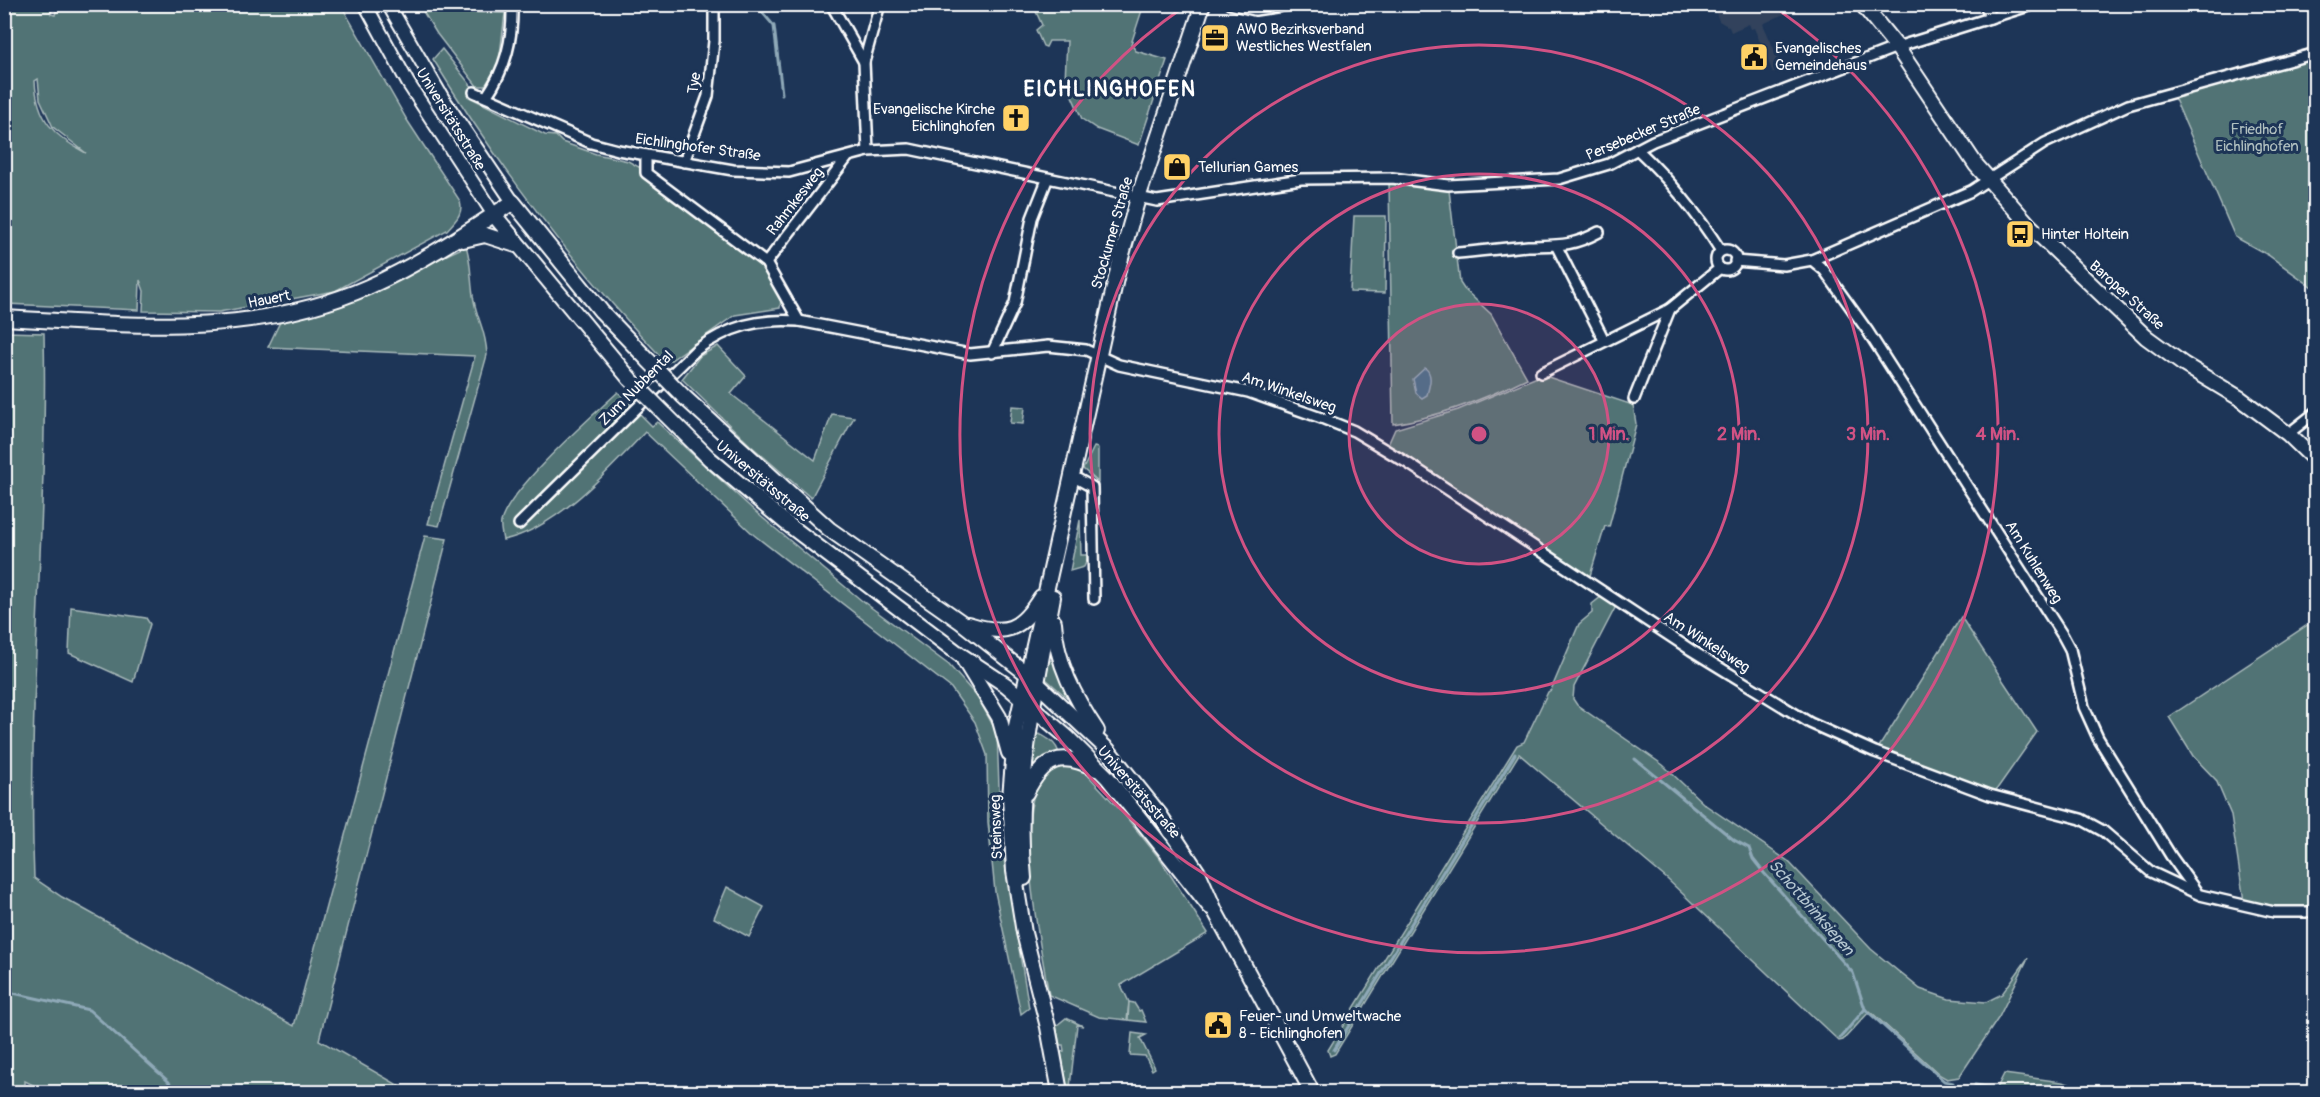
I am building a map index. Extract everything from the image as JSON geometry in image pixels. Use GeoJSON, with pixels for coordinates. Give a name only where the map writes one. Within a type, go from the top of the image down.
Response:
{"type":"FeatureCollection","features":[{"type":"Feature","properties":{"kind":"main road","name":"Stockumer Straße"},"geometry":{"type":"LineString","coordinates":[[1028,702],[1119,265],[1138,198],[1203,4]]}},
{"type":"Feature","properties":{"kind":"main road","name":"Baroper Straße"},"geometry":{"type":"LineString","coordinates":[[1862,4],[1897,47],[1943,119],[1987,179],[2029,225],[2146,337],[2183,364],[2241,399],[2288,434],[2316,461]]}},
{"type":"Feature","properties":{"kind":"main road","name":"Hauert"},"geometry":{"type":"LineString","coordinates":[[7,318],[154,326],[258,319],[305,309],[367,288],[444,248],[513,202]]}},
{"type":"Feature","properties":{"kind":"main road","name":"Universitätsstraße"},"geometry":{"type":"LineString","coordinates":[[513,202],[601,311],[683,396],[829,529],[961,622],[1032,679],[1107,749],[1165,822],[1198,874],[1216,913],[1312,1092]]}},
{"type":"Feature","properties":{"kind":"main road","name":"Universitätsstraße"},"geometry":{"type":"LineString","coordinates":[[494,214],[517,245],[630,380],[710,459],[784,522],[959,654],[1028,702],[1107,777],[1161,842],[1198,895],[1216,913]]}},
{"type":"Feature","properties":{"kind":"main road"},"geometry":{"type":"LineString","coordinates":[[444,248],[474,236],[485,235],[517,245]]}},
{"type":"Feature","properties":{"kind":"main road","name":"Universitätsstraße"},"geometry":{"type":"LineString","coordinates":[[961,622],[992,632],[1011,629],[1029,614],[1050,588]]}},
{"type":"Feature","properties":{"kind":"main road"},"geometry":{"type":"LineString","coordinates":[[1050,588],[1058,655],[1077,697],[1107,749]]}},
{"type":"Feature","properties":{"kind":"main road"},"geometry":{"type":"LineString","coordinates":[[959,654],[999,717],[1011,772]]}},
{"type":"Feature","properties":{"kind":"main road","name":"Steinsweg"},"geometry":{"type":"LineString","coordinates":[[1028,702],[1016,726],[1011,772],[1011,833],[1023,933],[1031,953]]}},
{"type":"Feature","properties":{"kind":"main road","name":"Steinsweg"},"geometry":{"type":"LineString","coordinates":[[1028,702],[1023,863],[1031,953],[1060,1092]]}},
{"type":"Feature","properties":{"kind":"main road"},"geometry":{"type":"LineString","coordinates":[[1024,798],[1038,771],[1056,760],[1079,762],[1107,777]]}},
{"type":"Feature","properties":{"kind":"street","name":"Universitätsstraße"},"geometry":{"type":"LineString","coordinates":[[365,4],[408,83],[494,214]]}},
{"type":"Feature","properties":{"kind":"street","name":"Universitätsstraße"},"geometry":{"type":"LineString","coordinates":[[388,4],[442,97],[513,202]]}},
{"type":"Feature","properties":{"kind":"street"},"geometry":{"type":"LineString","coordinates":[[486,97],[506,62],[511,34],[512,4]]}},
{"type":"Feature","properties":{"kind":"street","name":"Tye"},"geometry":{"type":"LineString","coordinates":[[684,162],[708,96],[714,41],[714,4]]}},
{"type":"Feature","properties":{"kind":"street"},"geometry":{"type":"LineString","coordinates":[[831,4],[864,62]]}},
{"type":"Feature","properties":{"kind":"street"},"geometry":{"type":"LineString","coordinates":[[868,151],[864,62],[880,4]]}},
{"type":"Feature","properties":{"kind":"street"},"geometry":{"type":"LineString","coordinates":[[1230,4],[1255,10],[1296,4]]}},
{"type":"Feature","properties":{"kind":"street"},"geometry":{"type":"LineString","coordinates":[[1985,4],[1990,18]]}},
{"type":"Feature","properties":{"kind":"street","name":"Persebecker Straße"},"geometry":{"type":"LineString","coordinates":[[1138,198],[1157,201],[1274,182],[1329,178],[1392,178],[1448,185],[1548,180],[1581,174],[1610,164],[1637,149],[1897,47],[2035,4]]}},
{"type":"Feature","properties":{"kind":"street"},"geometry":{"type":"LineString","coordinates":[[1735,261],[1757,265],[1784,265],[1812,260],[1971,190],[2045,143],[2128,105],[2316,53]]}},
{"type":"Feature","properties":{"kind":"street","name":"Eichlinghofer Straße"},"geometry":{"type":"LineString","coordinates":[[474,92],[591,143],[733,170],[781,173],[805,170],[868,151],[903,149],[927,152],[1138,198]]}},
{"type":"Feature","properties":{"kind":"street"},"geometry":{"type":"LineString","coordinates":[[1637,149],[1668,178],[1699,217],[1721,251]]}},
{"type":"Feature","properties":{"kind":"street"},"geometry":{"type":"LineString","coordinates":[[646,155],[646,173],[766,263],[799,321]]}},
{"type":"Feature","properties":{"kind":"street","name":"Rahmkesweg"},"geometry":{"type":"LineString","coordinates":[[766,263],[847,158]]}},
{"type":"Feature","properties":{"kind":"street"},"geometry":{"type":"LineString","coordinates":[[993,353],[1015,303],[1032,218],[1047,180]]}},
{"type":"Feature","properties":{"kind":"street"},"geometry":{"type":"LineString","coordinates":[[1458,253],[1529,246],[1557,247],[1577,244],[1599,232]]}},
{"type":"Feature","properties":{"kind":"street"},"geometry":{"type":"LineString","coordinates":[[1557,247],[1604,340]]}},
{"type":"Feature","properties":{"kind":"street"},"geometry":{"type":"LineString","coordinates":[[1721,251],[1731,252],[1735,261]]}},
{"type":"Feature","properties":{"kind":"street"},"geometry":{"type":"LineString","coordinates":[[1720,268],[1716,259],[1721,251]]}},
{"type":"Feature","properties":{"kind":"street","name":"Am Kuhlenweg"},"geometry":{"type":"LineString","coordinates":[[1812,260],[1824,270],[1867,330],[2063,636],[2070,649],[2084,707],[2098,738],[2182,873],[2200,895]]}},
{"type":"Feature","properties":{"kind":"street"},"geometry":{"type":"LineString","coordinates":[[1541,373],[1670,309],[1720,268],[1729,269],[1735,261]]}},
{"type":"Feature","properties":{"kind":"street"},"geometry":{"type":"LineString","coordinates":[[1634,399],[1670,309]]}},
{"type":"Feature","properties":{"kind":"street","name":"Zum Nubbental"},"geometry":{"type":"LineString","coordinates":[[519,524],[676,368],[710,340],[749,322],[799,321],[964,353],[993,353],[1058,346],[1086,350],[1099,355]]}},
{"type":"Feature","properties":{"kind":"street","name":"Am Winkelsweg"},"geometry":{"type":"LineString","coordinates":[[1099,355],[1119,365],[1248,392],[1354,432],[1409,464],[1789,712],[1848,740],[1990,795],[2081,819],[2103,831],[2151,872],[2200,895],[2274,912],[2316,912]]}},
{"type":"Feature","properties":{"kind":"street"},"geometry":{"type":"LineString","coordinates":[[2288,434],[2316,412]]}},
{"type":"Feature","properties":{"kind":"street"},"geometry":{"type":"LineString","coordinates":[[1074,477],[1092,487],[1094,599]]}},
{"type":"Feature","properties":{"kind":"shaded area"},"geometry":{"type":"Polygon","coordinates":[[[1713,5],[1785,5],[1788,12],[1763,24],[1783,69],[1773,73],[1754,28],[1751,29],[1749,24],[1731,32],[1729,27],[1719,21],[1713,5]]]}},
{"type":"Feature","properties":{"kind":"shaded area"},"geometry":{"type":"Polygon","coordinates":[[[5,332],[6,394],[9,1092],[4,1092],[5,332]]]}},
{"type":"Feature","properties":{"kind":"shaded area"},"geometry":{"type":"Polygon","coordinates":[[[1425,368],[1430,381],[1427,395],[1422,398],[1416,393],[1413,379],[1425,368]]]}},
{"type":"Feature","properties":{"kind":"green space"},"geometry":{"type":"Polygon","coordinates":[[[5,5],[53,5],[51,14],[55,15],[58,5],[341,5],[407,120],[460,201],[460,214],[447,230],[335,291],[219,312],[143,311],[144,291],[140,280],[139,310],[6,304],[5,5]],[[38,79],[35,81],[36,94],[43,116],[64,140],[86,153],[53,127],[40,99],[38,79]]]}},
{"type":"Feature","properties":{"kind":"green space"},"geometry":{"type":"Polygon","coordinates":[[[419,5],[459,5],[464,12],[505,13],[499,63],[485,86],[477,86],[437,34],[419,5]]]}},
{"type":"Feature","properties":{"kind":"green space"},"geometry":{"type":"Polygon","coordinates":[[[1033,5],[1148,5],[1143,7],[1131,44],[1136,51],[1167,60],[1139,145],[1097,129],[1082,119],[1065,80],[1067,41],[1049,41],[1046,47],[1043,46],[1036,30],[1042,25],[1033,5]]]}},
{"type":"Feature","properties":{"kind":"green space"},"geometry":{"type":"Polygon","coordinates":[[[442,49],[473,88],[469,97],[545,135],[556,136],[562,142],[596,154],[628,161],[639,167],[766,268],[781,299],[780,308],[735,315],[667,363],[571,255],[485,140],[433,59],[442,49]]]}},
{"type":"Feature","properties":{"kind":"green space","name":"Friedhof Eichlinghofen"},"geometry":{"type":"Polygon","coordinates":[[[2316,59],[2315,289],[2268,255],[2235,237],[2174,97],[2316,59]]]}},
{"type":"Feature","properties":{"kind":"green space"},"geometry":{"type":"Polygon","coordinates":[[[1389,182],[1449,190],[1460,283],[1491,314],[1527,378],[1462,406],[1427,417],[1393,424],[1389,182]]]}},
{"type":"Feature","properties":{"kind":"green space"},"geometry":{"type":"Polygon","coordinates":[[[1354,216],[1386,216],[1385,293],[1350,292],[1354,216]]]}},
{"type":"Feature","properties":{"kind":"green space"},"geometry":{"type":"Polygon","coordinates":[[[466,246],[474,301],[485,339],[487,355],[439,526],[428,524],[475,356],[268,347],[281,320],[341,305],[466,246]]]}},
{"type":"Feature","properties":{"kind":"green space"},"geometry":{"type":"Polygon","coordinates":[[[5,332],[44,333],[43,469],[33,742],[34,878],[62,897],[294,1026],[425,536],[447,539],[319,1040],[410,1092],[47,1092],[25,1081],[25,1092],[10,1092],[5,332]]]}},
{"type":"Feature","properties":{"kind":"green space"},"geometry":{"type":"Polygon","coordinates":[[[718,346],[746,376],[731,394],[815,460],[832,414],[854,417],[811,498],[750,445],[682,379],[700,356],[718,346]]]}},
{"type":"Feature","properties":{"kind":"green space"},"geometry":{"type":"Polygon","coordinates":[[[1542,375],[1633,405],[1636,424],[1609,527],[1605,526],[1589,579],[1387,447],[1395,429],[1458,410],[1542,375]]]}},
{"type":"Feature","properties":{"kind":"green space"},"geometry":{"type":"Polygon","coordinates":[[[618,392],[652,426],[657,422],[758,514],[861,600],[949,665],[978,698],[997,733],[1001,841],[1029,1008],[1021,1014],[995,892],[988,822],[987,755],[975,722],[951,688],[754,535],[645,432],[598,480],[562,511],[523,534],[503,540],[501,522],[507,508],[519,491],[571,435],[618,392]]]}},
{"type":"Feature","properties":{"kind":"green space"},"geometry":{"type":"Polygon","coordinates":[[[1012,406],[1025,407],[1023,424],[1010,423],[1012,406]]]}},
{"type":"Feature","properties":{"kind":"green space"},"geometry":{"type":"Polygon","coordinates":[[[1094,447],[1098,448],[1098,482],[1083,469],[1094,447]]]}},
{"type":"Feature","properties":{"kind":"green space"},"geometry":{"type":"Polygon","coordinates":[[[1080,520],[1081,555],[1089,555],[1084,567],[1070,571],[1080,520]]]}},
{"type":"Feature","properties":{"kind":"green space"},"geometry":{"type":"Polygon","coordinates":[[[1601,597],[1613,603],[1615,608],[1574,687],[1573,699],[1577,705],[1663,765],[1704,804],[1788,861],[1871,949],[1920,989],[1949,999],[1986,1002],[2002,994],[2028,958],[1999,1017],[1959,1077],[1947,1079],[1940,1075],[1870,1011],[1843,1040],[1839,1041],[1667,879],[1519,754],[1335,1054],[1330,1056],[1328,1050],[1517,745],[1524,742],[1551,690],[1579,624],[1592,613],[1592,604],[1601,597]]]}},
{"type":"Feature","properties":{"kind":"green space"},"geometry":{"type":"Polygon","coordinates":[[[71,607],[146,618],[150,624],[133,682],[69,653],[71,607]]]}},
{"type":"Feature","properties":{"kind":"green space"},"geometry":{"type":"Polygon","coordinates":[[[1961,617],[2037,732],[1994,793],[1877,750],[1961,617]]]}},
{"type":"Feature","properties":{"kind":"green space"},"geometry":{"type":"Polygon","coordinates":[[[2315,620],[2315,908],[2283,907],[2244,901],[2231,815],[2216,780],[2193,756],[2169,717],[2315,620]]]}},
{"type":"Feature","properties":{"kind":"green space"},"geometry":{"type":"Polygon","coordinates":[[[1054,660],[1072,702],[1046,679],[1048,661],[1054,660]]]}},
{"type":"Feature","properties":{"kind":"green space"},"geometry":{"type":"Polygon","coordinates":[[[1036,733],[1050,740],[1056,746],[1059,754],[1032,770],[1036,733]]]}},
{"type":"Feature","properties":{"kind":"green space"},"geometry":{"type":"Polygon","coordinates":[[[1075,766],[1084,771],[1123,813],[1160,859],[1208,933],[1121,985],[1129,1002],[1127,1020],[1099,1017],[1049,995],[1031,881],[1030,818],[1034,793],[1044,775],[1055,767],[1075,766]]]}},
{"type":"Feature","properties":{"kind":"green space"},"geometry":{"type":"Polygon","coordinates":[[[727,887],[764,907],[749,937],[714,918],[727,887]]]}},
{"type":"Feature","properties":{"kind":"green space"},"geometry":{"type":"Polygon","coordinates":[[[1129,1002],[1134,1003],[1139,1011],[1141,1010],[1146,1022],[1128,1020],[1129,1002]]]}},
{"type":"Feature","properties":{"kind":"green space"},"geometry":{"type":"Polygon","coordinates":[[[1066,1018],[1083,1026],[1077,1025],[1070,1087],[1077,1092],[1068,1092],[1061,1052],[1064,1051],[1063,1045],[1060,1045],[1056,1026],[1066,1018]]]}},
{"type":"Feature","properties":{"kind":"green space"},"geometry":{"type":"Polygon","coordinates":[[[1132,1033],[1146,1035],[1140,1038],[1155,1068],[1152,1070],[1145,1056],[1130,1055],[1132,1033]]]}},
{"type":"Feature","properties":{"kind":"green space"},"geometry":{"type":"Polygon","coordinates":[[[2004,1074],[2062,1082],[2096,1092],[1995,1092],[2004,1074]]]}},
{"type":"Feature","properties":{"kind":"waterway"},"geometry":{"type":"LineString","coordinates":[[755,4],[774,26],[782,94]]}},
{"type":"Feature","properties":{"kind":"waterway","name":"Schottbrinksiepen"},"geometry":{"type":"LineString","coordinates":[[1334,1050],[1515,754]]}},
{"type":"Feature","properties":{"kind":"waterway","name":"Schottbrinksiepen"},"geometry":{"type":"LineString","coordinates":[[1635,759],[1734,840],[1749,848],[1753,859],[1764,873],[1853,973],[1865,1009],[1944,1081],[1953,1083]]}},
{"type":"Feature","properties":{"kind":"waterway"},"geometry":{"type":"LineString","coordinates":[[13,993],[89,1010],[168,1081],[176,1092]]}},
{"type":"Feature","properties":{"kind":"waterway"},"geometry":{"type":"LineString","coordinates":[[1840,1038],[1865,1009]]}},
{"type":"Feature","properties":{"kind":"waterway","name":"Schottbrinksiepen"},"geometry":{"type":"LineString","coordinates":[[1975,1085],[2016,1092]]}},
{"type":"Feature","properties":{"kind":"place","name":"AWO Bezirksverband Westliches Westfalen"},"geometry":{"type":"Point","coordinates":[1215,38]}},
{"type":"Feature","properties":{"kind":"place","name":"Evangelisches Gemeindehaus"},"geometry":{"type":"Point","coordinates":[1754,57]}},
{"type":"Feature","properties":{"kind":"place","name":"Evangelische Kirche Eichlinghofen"},"geometry":{"type":"Point","coordinates":[1016,118]}},
{"type":"Feature","properties":{"kind":"place","name":"Tellurian Games"},"geometry":{"type":"Point","coordinates":[1177,167]}},
{"type":"Feature","properties":{"kind":"place","name":"Hinter Holtein"},"geometry":{"type":"Point","coordinates":[2020,234]}},
{"type":"Feature","properties":{"kind":"place","name":"Feuer- und Umweltwache 8 - Eichlinghofen"},"geometry":{"type":"Point","coordinates":[1218,1025]}},
{"type":"Feature","properties":{"kind":"district","name":"EICHLINGHOFEN"},"geometry":{"type":"Point","coordinates":[1110,89]}}]}
